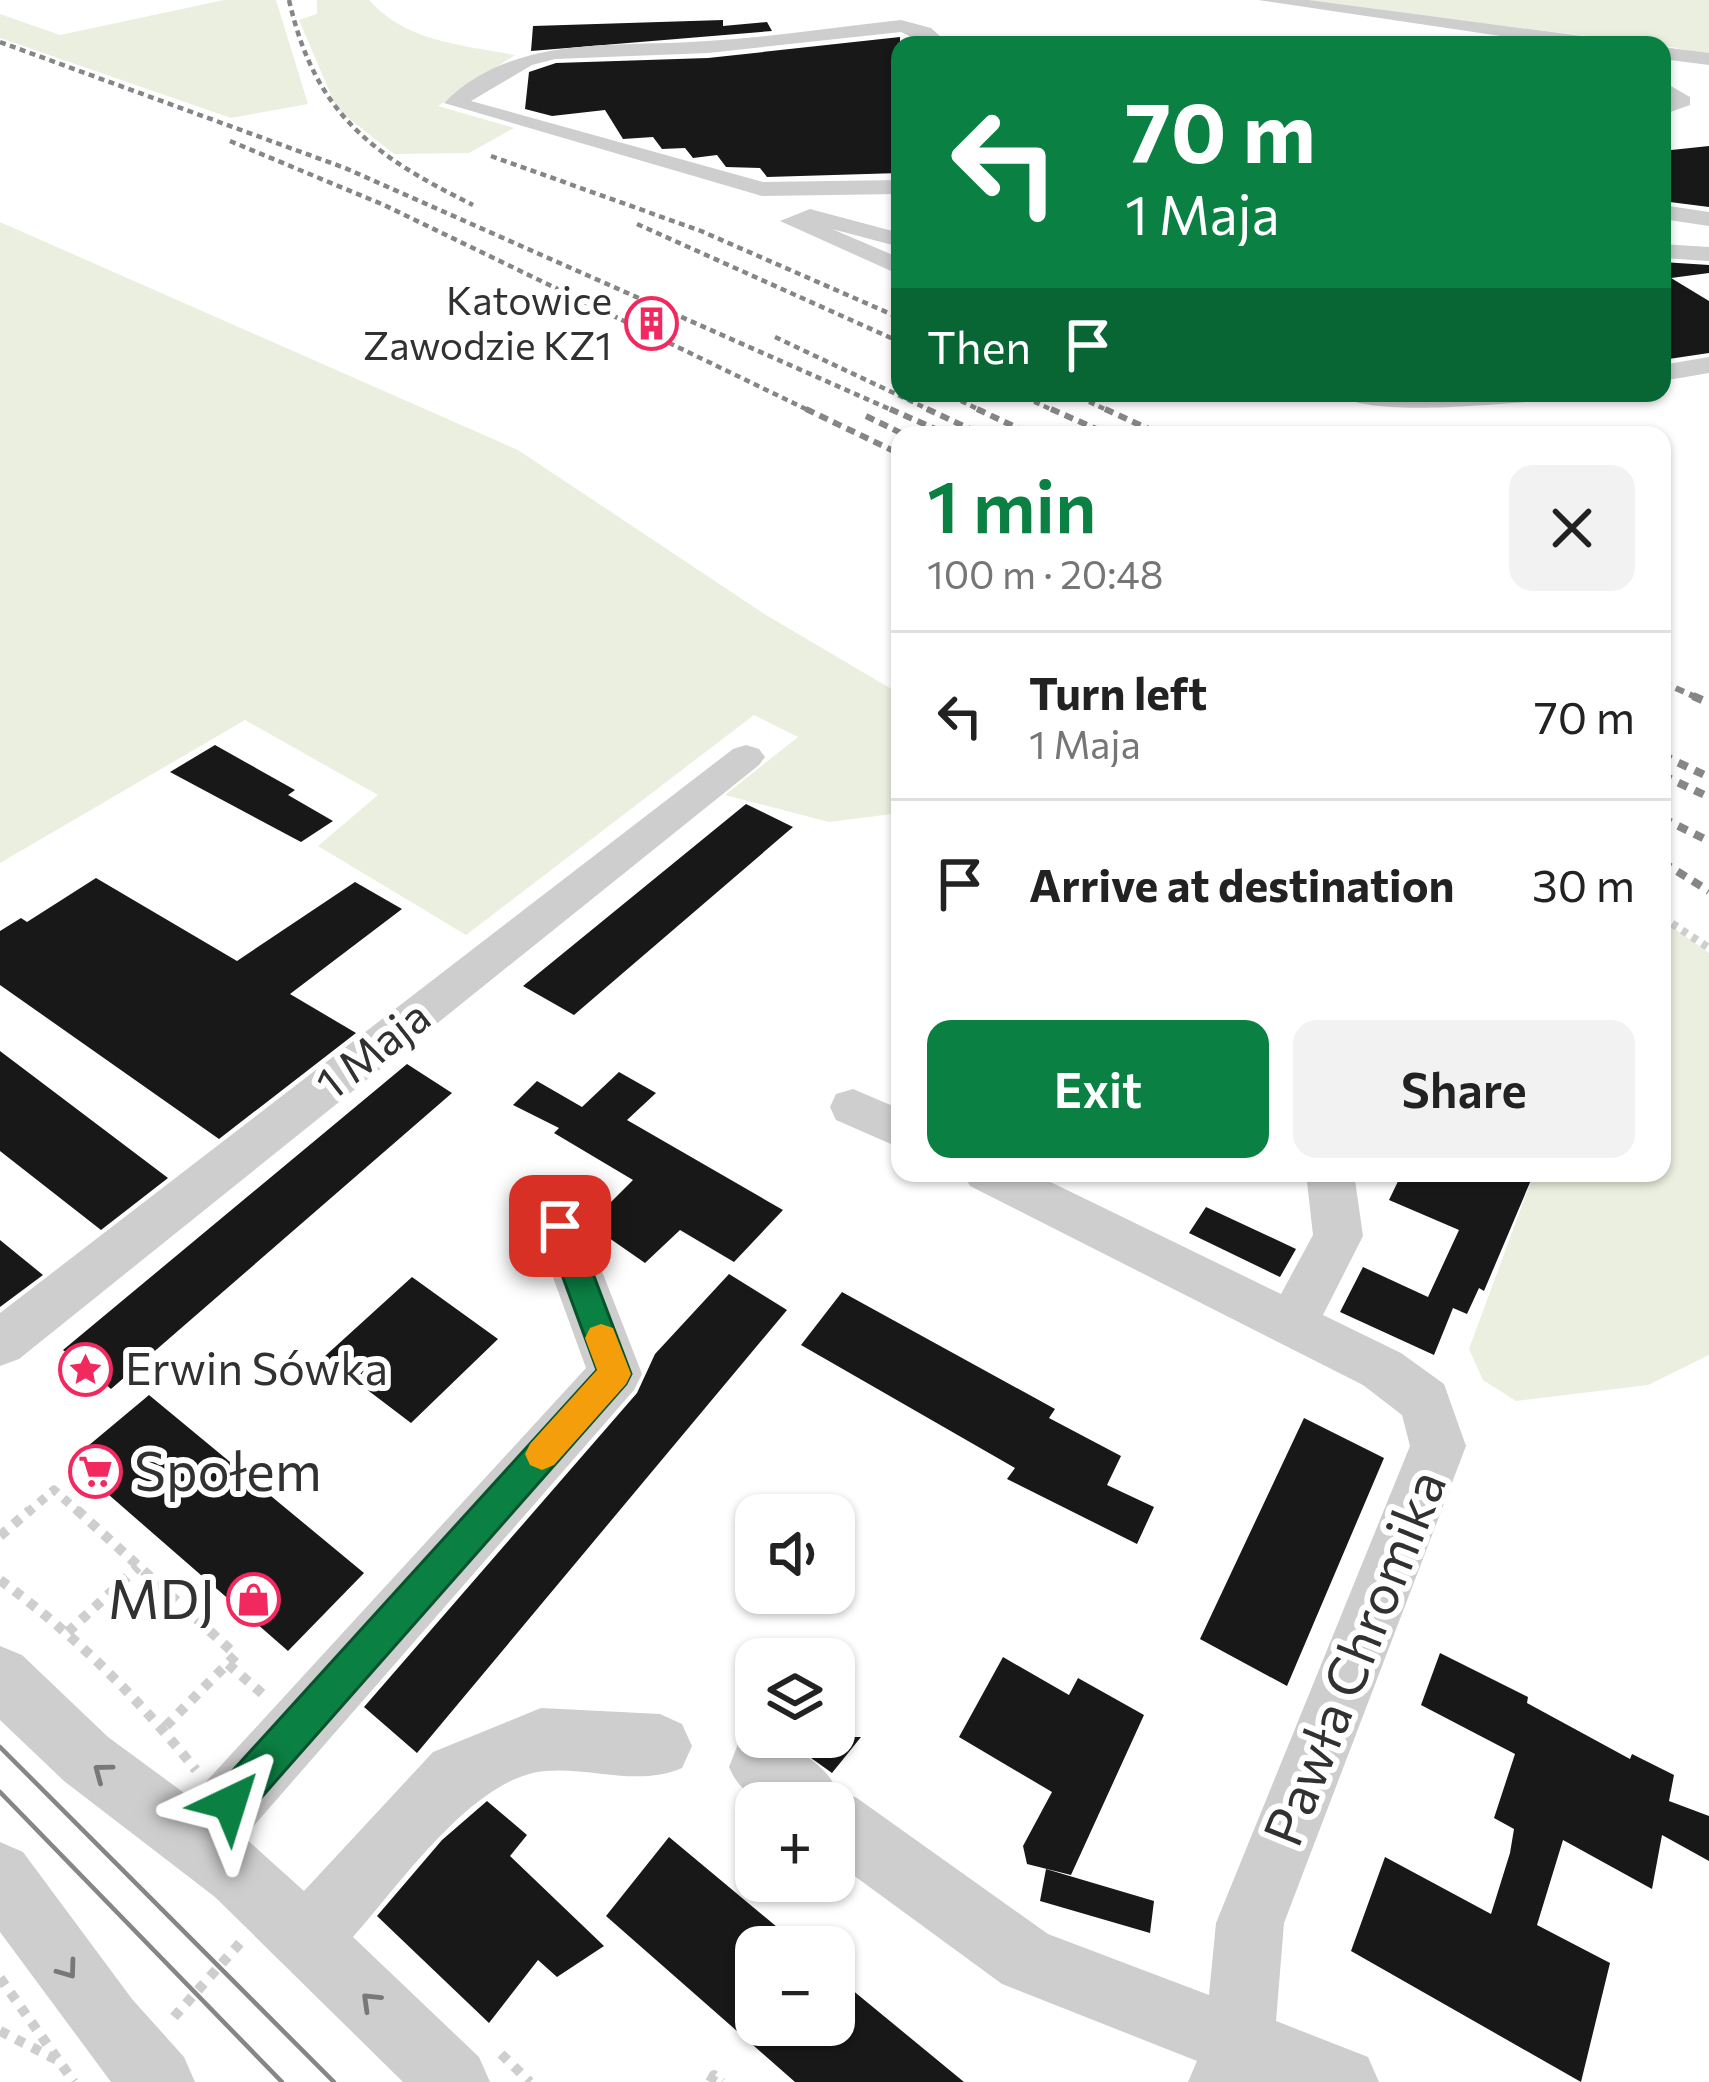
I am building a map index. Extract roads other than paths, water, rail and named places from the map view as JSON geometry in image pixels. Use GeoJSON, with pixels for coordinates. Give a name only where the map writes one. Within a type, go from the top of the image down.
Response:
{"type":"FeatureCollection","features":[{"type":"Feature","properties":{"kind":"street"},"geometry":{"type":"LineString","coordinates":[[1267,0],[1537,36]]}},
{"type":"Feature","properties":{"kind":"street"},"geometry":{"type":"LineString","coordinates":[[1349,11],[1331,27],[1375,36]]}},
{"type":"Feature","properties":{"kind":"street"},"geometry":{"type":"LineString","coordinates":[[891,188],[823,192],[762,189],[454,103],[525,61],[554,53],[708,47],[901,26],[929,36]]}},
{"type":"Feature","properties":{"kind":"street"},"geometry":{"type":"LineString","coordinates":[[1671,53],[1709,59]]}},
{"type":"Feature","properties":{"kind":"street"},"geometry":{"type":"LineString","coordinates":[[694,186],[795,218],[827,219],[891,237]]}},
{"type":"Feature","properties":{"kind":"street"},"geometry":{"type":"LineString","coordinates":[[1671,213],[1709,219]]}},
{"type":"Feature","properties":{"kind":"street"},"geometry":{"type":"LineString","coordinates":[[795,218],[793,224],[891,263]]}},
{"type":"Feature","properties":{"kind":"street"},"geometry":{"type":"LineString","coordinates":[[1671,252],[1709,254]]}},
{"type":"Feature","properties":{"kind":"street"},"geometry":{"type":"LineString","coordinates":[[1671,371],[1709,365]]}},
{"type":"Feature","properties":{"kind":"street","name":"1 Maja"},"geometry":{"type":"LineString","coordinates":[[0,1343],[746,757]]}},
{"type":"Feature","properties":{"kind":"street"},"geometry":{"type":"LineString","coordinates":[[853,1107],[891,1126]]}},
{"type":"Feature","properties":{"kind":"street","name":"Pawła Chromika"},"geometry":{"type":"LineString","coordinates":[[1005,1182],[1382,1370],[1425,1401],[1438,1446],[1250,1922],[1231,2064]]}},
{"type":"Feature","properties":{"kind":"street"},"geometry":{"type":"LineString","coordinates":[[1292,1325],[1338,1236],[1331,1182]]}},
{"type":"Feature","properties":{"kind":"street"},"geometry":{"type":"LineString","coordinates":[[195,1843],[615,1374],[560,1226]]}},
{"type":"Feature","properties":{"kind":"street"},"geometry":{"type":"LineString","coordinates":[[0,1677],[86,1759],[195,1843],[274,1940],[454,2082]]}},
{"type":"Feature","properties":{"kind":"street"},"geometry":{"type":"LineString","coordinates":[[274,1940],[456,1774],[542,1739],[660,1746]]}},
{"type":"Feature","properties":{"kind":"street"},"geometry":{"type":"LineString","coordinates":[[855,1836],[1026,1960],[1231,2064],[1343,2082]]}},
{"type":"Feature","properties":{"kind":"street"},"geometry":{"type":"LineString","coordinates":[[0,1875],[107,2024],[165,2051]]}},
{"type":"Feature","properties":{"kind":"tram line"},"geometry":{"type":"LineString","coordinates":[[0,1747],[334,2082]]}},
{"type":"Feature","properties":{"kind":"tram line"},"geometry":{"type":"LineString","coordinates":[[0,1792],[282,2082]]}},
{"type":"Feature","properties":{"kind":"railway"},"geometry":{"type":"LineString","coordinates":[[289,0],[315,73],[353,126],[405,168],[473,205]]}},
{"type":"Feature","properties":{"kind":"railway"},"geometry":{"type":"LineString","coordinates":[[0,42],[345,168],[896,412]]}},
{"type":"Feature","properties":{"kind":"railway"},"geometry":{"type":"LineString","coordinates":[[230,141],[384,205],[812,412]]}},
{"type":"Feature","properties":{"kind":"railway"},"geometry":{"type":"LineString","coordinates":[[491,156],[701,231],[891,314]]}},
{"type":"Feature","properties":{"kind":"railway"},"geometry":{"type":"LineString","coordinates":[[637,224],[891,338]]}},
{"type":"Feature","properties":{"kind":"railway"},"geometry":{"type":"LineString","coordinates":[[775,337],[891,392]]}},
{"type":"Feature","properties":{"kind":"railway"},"geometry":{"type":"LineString","coordinates":[[913,402],[934,412]]}},
{"type":"Feature","properties":{"kind":"railway"},"geometry":{"type":"LineString","coordinates":[[963,402],[984,412]]}},
{"type":"Feature","properties":{"kind":"railway"},"geometry":{"type":"LineString","coordinates":[[1035,402],[1057,412]]}},
{"type":"Feature","properties":{"kind":"railway"},"geometry":{"type":"LineString","coordinates":[[1089,402],[1111,412]]}},
{"type":"Feature","properties":{"kind":"railway"},"geometry":{"type":"LineString","coordinates":[[806,409],[891,450]]}},
{"type":"Feature","properties":{"kind":"railway"},"geometry":{"type":"LineString","coordinates":[[890,409],[929,426]]}},
{"type":"Feature","properties":{"kind":"railway"},"geometry":{"type":"LineString","coordinates":[[927,409],[964,426]]}},
{"type":"Feature","properties":{"kind":"railway"},"geometry":{"type":"LineString","coordinates":[[977,409],[1013,426]]}},
{"type":"Feature","properties":{"kind":"railway"},"geometry":{"type":"LineString","coordinates":[[1051,409],[1090,426]]}},
{"type":"Feature","properties":{"kind":"railway"},"geometry":{"type":"LineString","coordinates":[[1105,409],[1142,426]]}},
{"type":"Feature","properties":{"kind":"railway"},"geometry":{"type":"LineString","coordinates":[[866,416],[891,428]]}},
{"type":"Feature","properties":{"kind":"railway"},"geometry":{"type":"LineString","coordinates":[[1671,686],[1700,699]]}},
{"type":"Feature","properties":{"kind":"railway"},"geometry":{"type":"LineString","coordinates":[[1693,696],[1709,703]]}},
{"type":"Feature","properties":{"kind":"railway"},"geometry":{"type":"LineString","coordinates":[[1671,759],[1709,777]]}},
{"type":"Feature","properties":{"kind":"railway"},"geometry":{"type":"LineString","coordinates":[[1671,779],[1709,797]]}},
{"type":"Feature","properties":{"kind":"railway"},"geometry":{"type":"LineString","coordinates":[[1671,822],[1709,841]]}},
{"type":"Feature","properties":{"kind":"railway"},"geometry":{"type":"LineString","coordinates":[[1671,868],[1709,891]]}},
{"type":"Feature","properties":{"kind":"place","name":"Katowice Zawodzie KZ1"},"geometry":{"type":"Point","coordinates":[651,323]}},
{"type":"Feature","properties":{"kind":"place","name":"Erwin Sówka"},"geometry":{"type":"Point","coordinates":[86,1369]}},
{"type":"Feature","properties":{"kind":"place","name":"Społem"},"geometry":{"type":"Point","coordinates":[95,1472]}},
{"type":"Feature","properties":{"kind":"place","name":"MDJ"},"geometry":{"type":"Point","coordinates":[254,1600]}}]}
